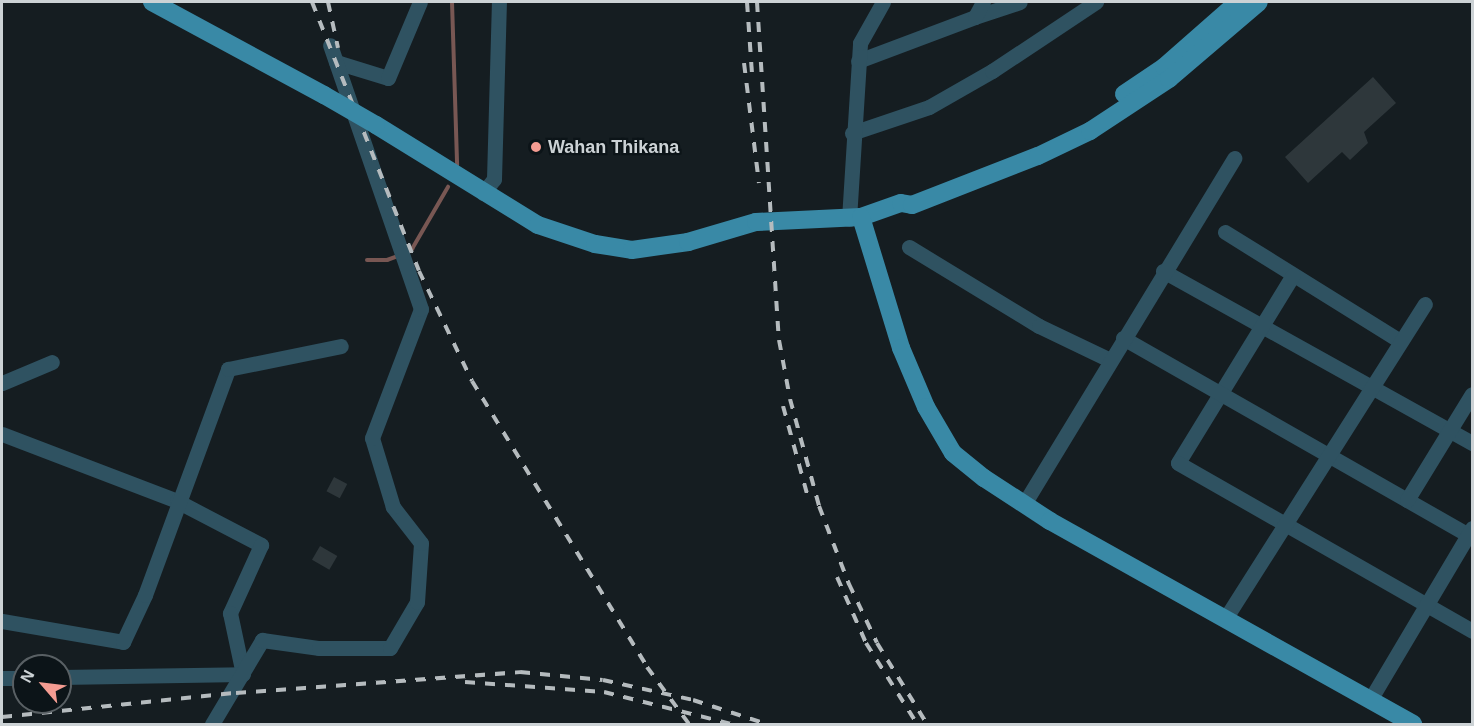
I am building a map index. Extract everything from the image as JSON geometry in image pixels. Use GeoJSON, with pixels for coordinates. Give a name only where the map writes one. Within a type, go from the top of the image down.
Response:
{"type":"FeatureCollection","features":[{"type":"Feature","properties":{"kind":"main road"},"geometry":{"type":"LineString","coordinates":[[152,2],[376,125],[538,225],[595,244],[632,250],[753,225],[793,220],[855,218],[901,203],[909,193],[1034,146],[1087,119],[1164,67],[1246,4]]}},
{"type":"Feature","properties":{"kind":"main road"},"geometry":{"type":"LineString","coordinates":[[855,218],[901,348],[926,407],[953,453],[1024,504],[1413,724]]}},
{"type":"Feature","properties":{"kind":"street"},"geometry":{"type":"LineString","coordinates":[[336,62],[388,78],[420,2]]}},
{"type":"Feature","properties":{"kind":"street"},"geometry":{"type":"LineString","coordinates":[[483,192],[494,179],[499,2]]}},
{"type":"Feature","properties":{"kind":"street"},"geometry":{"type":"LineString","coordinates":[[855,218],[852,133],[860,43],[883,2]]}},
{"type":"Feature","properties":{"kind":"street"},"geometry":{"type":"LineString","coordinates":[[975,17],[983,2]]}},
{"type":"Feature","properties":{"kind":"street"},"geometry":{"type":"LineString","coordinates":[[858,61],[1020,2]]}},
{"type":"Feature","properties":{"kind":"street"},"geometry":{"type":"LineString","coordinates":[[852,133],[929,107],[992,71],[1096,2]]}},
{"type":"Feature","properties":{"kind":"street"},"geometry":{"type":"LineString","coordinates":[[212,724],[262,640],[319,648],[390,648],[417,602],[421,543],[393,507],[372,438],[421,309],[330,45]]}},
{"type":"Feature","properties":{"kind":"street"},"geometry":{"type":"LineString","coordinates":[[1024,504],[1163,271],[1234,158]]}},
{"type":"Feature","properties":{"kind":"street"},"geometry":{"type":"LineString","coordinates":[[1225,232],[1400,341]]}},
{"type":"Feature","properties":{"kind":"street"},"geometry":{"type":"LineString","coordinates":[[909,247],[1039,326],[1110,360]]}},
{"type":"Feature","properties":{"kind":"street"},"geometry":{"type":"LineString","coordinates":[[1163,271],[1473,443]]}},
{"type":"Feature","properties":{"kind":"street"},"geometry":{"type":"LineString","coordinates":[[1293,275],[1265,326],[1178,464],[1473,631]]}},
{"type":"Feature","properties":{"kind":"street"},"geometry":{"type":"LineString","coordinates":[[1225,619],[1425,304]]}},
{"type":"Feature","properties":{"kind":"street"},"geometry":{"type":"LineString","coordinates":[[1123,338],[1407,500],[1471,533],[1370,700]]}},
{"type":"Feature","properties":{"kind":"street"},"geometry":{"type":"LineString","coordinates":[[2,621],[123,642],[145,595],[177,501],[228,369],[341,346]]}},
{"type":"Feature","properties":{"kind":"street"},"geometry":{"type":"LineString","coordinates":[[2,383],[52,362]]}},
{"type":"Feature","properties":{"kind":"street"},"geometry":{"type":"LineString","coordinates":[[1407,500],[1473,394]]}},
{"type":"Feature","properties":{"kind":"street"},"geometry":{"type":"LineString","coordinates":[[2,434],[177,501],[261,545],[230,613],[243,674]]}},
{"type":"Feature","properties":{"kind":"street"},"geometry":{"type":"LineString","coordinates":[[72,678],[243,674]]}},
{"type":"Feature","properties":{"kind":"building"},"geometry":{"type":"Polygon","coordinates":[[[1373,77],[1396,103],[1364,132],[1368,143],[1350,160],[1342,152],[1308,183],[1285,157],[1373,77]]]}},
{"type":"Feature","properties":{"kind":"building"},"geometry":{"type":"Polygon","coordinates":[[[334,477],[347,484],[340,498],[326,491],[334,477]]]}},
{"type":"Feature","properties":{"kind":"building"},"geometry":{"type":"Polygon","coordinates":[[[320,546],[337,556],[329,570],[312,560],[320,546]]]}},
{"type":"Feature","properties":{"kind":"waterway"},"geometry":{"type":"LineString","coordinates":[[452,2],[457,165]]}},
{"type":"Feature","properties":{"kind":"waterway"},"geometry":{"type":"LineString","coordinates":[[405,252],[412,249],[448,187]]}},
{"type":"Feature","properties":{"kind":"waterway"},"geometry":{"type":"LineString","coordinates":[[367,260],[387,260],[398,256]]}},
{"type":"Feature","properties":{"kind":"railway"},"geometry":{"type":"LineString","coordinates":[[312,2],[419,271],[472,381],[647,667],[689,724]]}},
{"type":"Feature","properties":{"kind":"railway"},"geometry":{"type":"LineString","coordinates":[[328,2],[338,48]]}},
{"type":"Feature","properties":{"kind":"railway"},"geometry":{"type":"LineString","coordinates":[[747,2],[752,74]]}},
{"type":"Feature","properties":{"kind":"railway"},"geometry":{"type":"LineString","coordinates":[[757,2],[779,340],[790,399],[819,506],[849,584],[877,643],[927,724]]}},
{"type":"Feature","properties":{"kind":"railway"},"geometry":{"type":"LineString","coordinates":[[744,63],[759,183]]}},
{"type":"Feature","properties":{"kind":"railway"},"geometry":{"type":"LineString","coordinates":[[783,406],[809,501]]}},
{"type":"Feature","properties":{"kind":"railway"},"geometry":{"type":"LineString","coordinates":[[837,577],[866,643],[914,719]]}},
{"type":"Feature","properties":{"kind":"railway"},"geometry":{"type":"LineString","coordinates":[[2,717],[236,693],[520,672],[603,680],[693,700],[767,724]]}},
{"type":"Feature","properties":{"kind":"railway"},"geometry":{"type":"LineString","coordinates":[[465,682],[604,692],[731,724]]}},
{"type":"Feature","properties":{"kind":"place","name":"Wahan Thikana"},"geometry":{"type":"Point","coordinates":[536,147]}}]}
